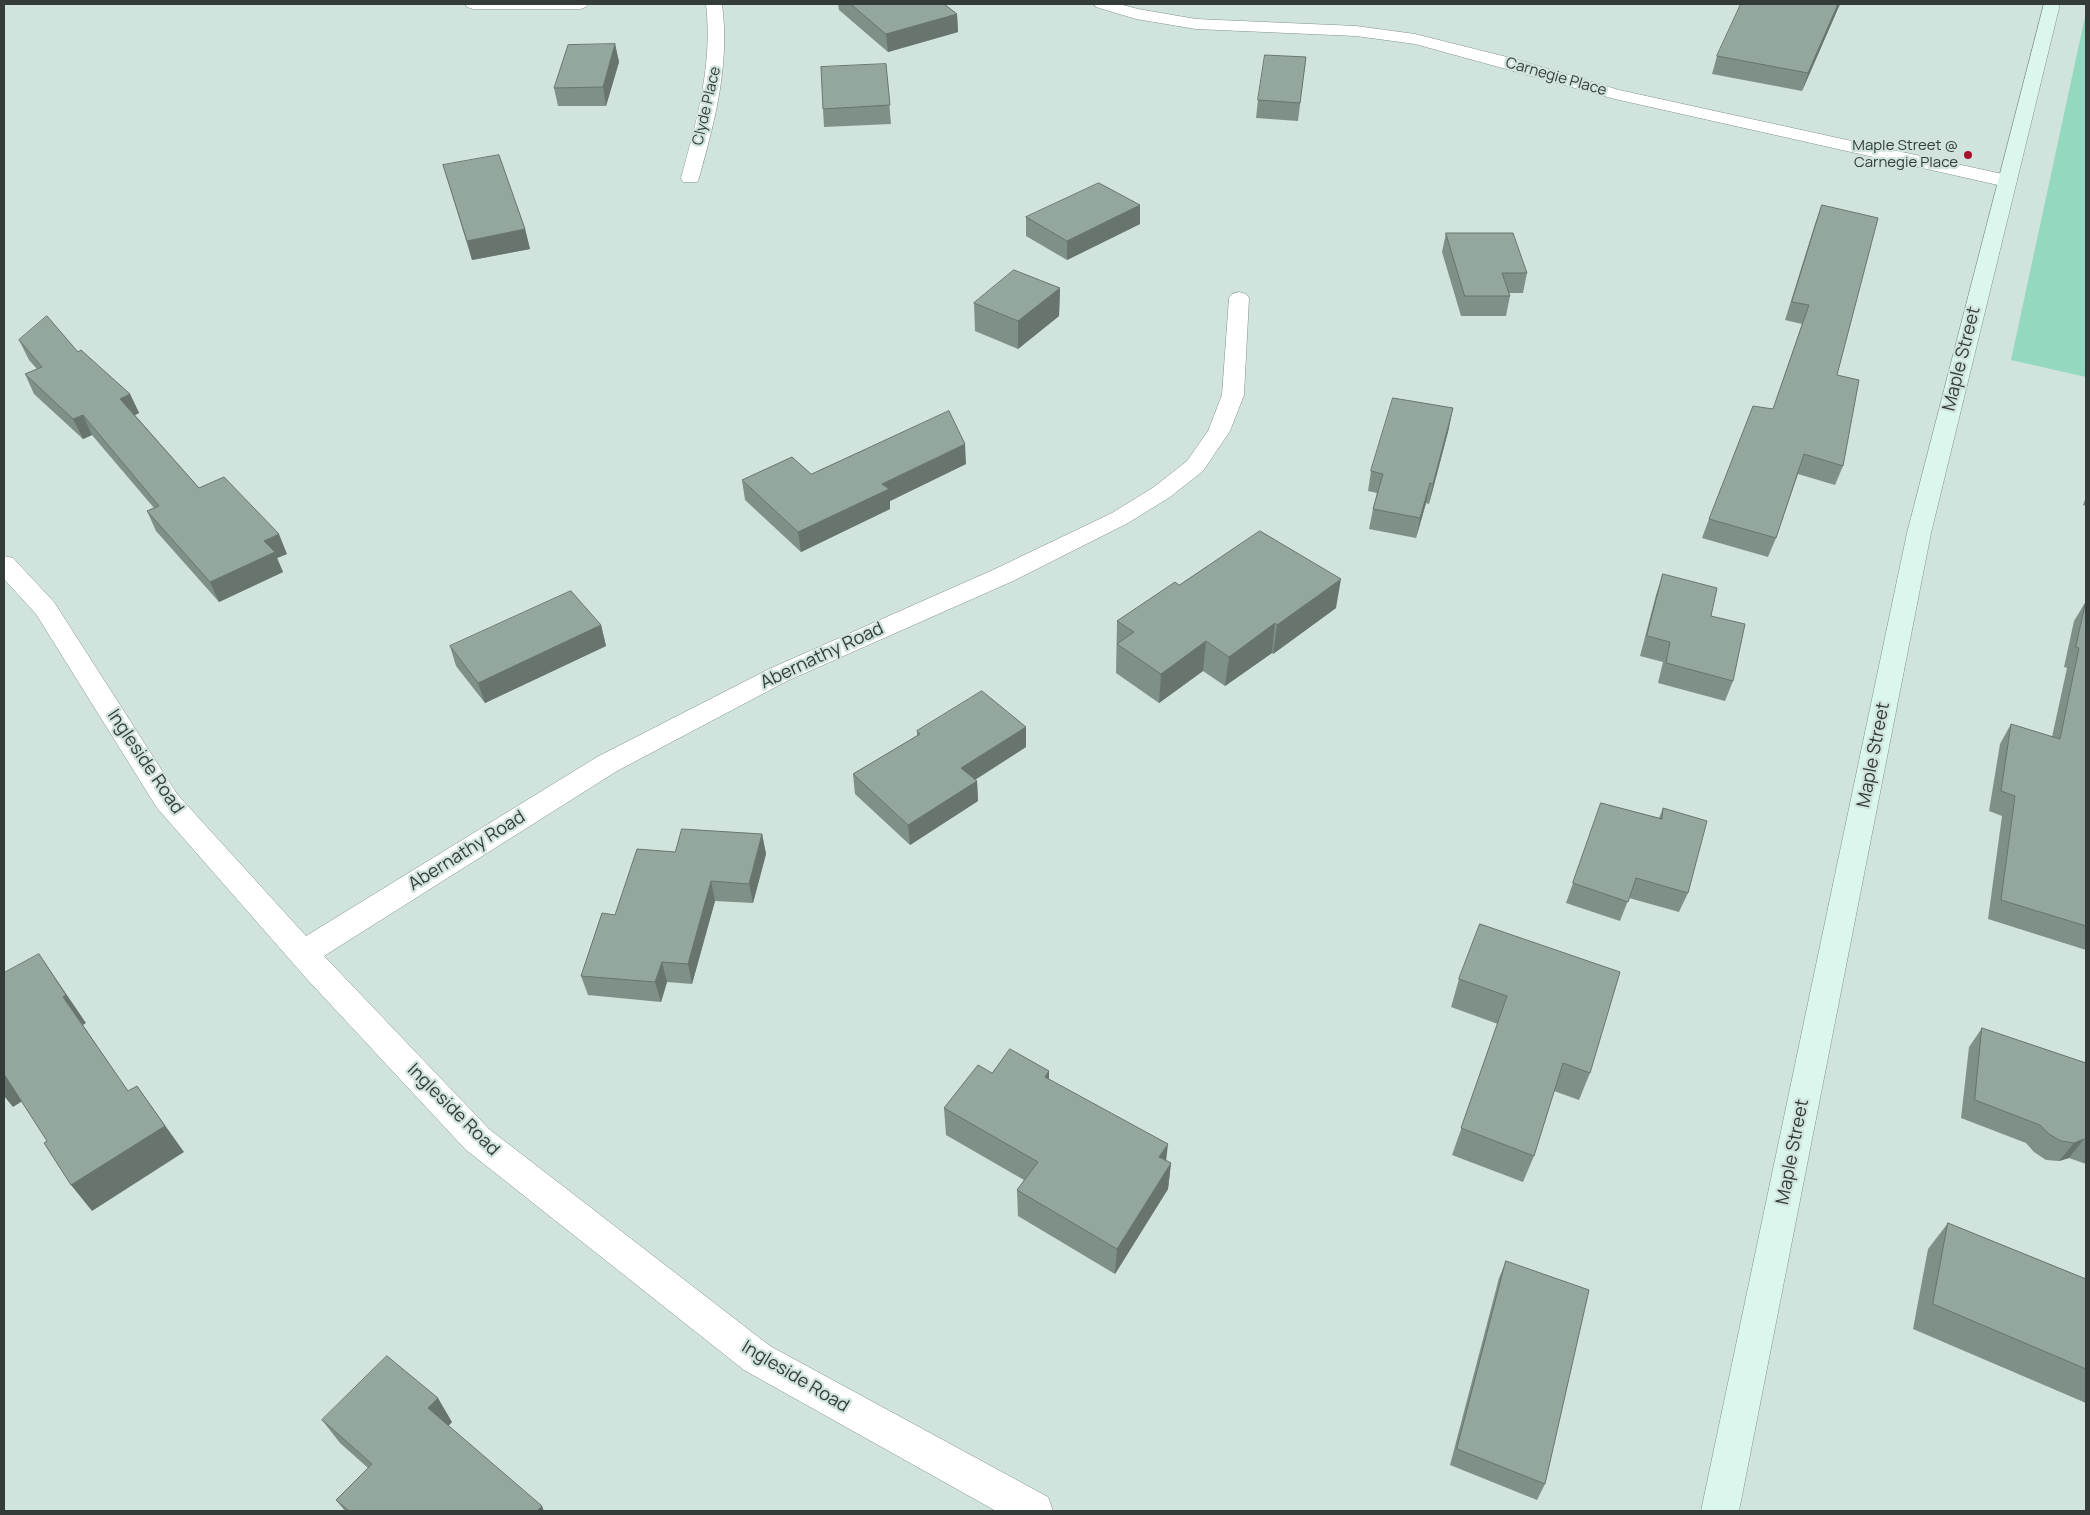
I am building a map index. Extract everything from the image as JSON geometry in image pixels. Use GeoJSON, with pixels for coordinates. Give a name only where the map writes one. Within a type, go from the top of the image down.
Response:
{"type":"FeatureCollection","features":[{"type":"Feature","properties":{"kind":"main road","name":"Maple Street"},"geometry":{"type":"LineString","coordinates":[[1720,1511],[1919,533],[2052,4]]}},
{"type":"Feature","properties":{"kind":"street"},"geometry":{"type":"LineString","coordinates":[[472,4],[580,4]]}},
{"type":"Feature","properties":{"kind":"street","name":"Clyde Place"},"geometry":{"type":"LineString","coordinates":[[690,178],[716,73],[718,24],[714,4]]}},
{"type":"Feature","properties":{"kind":"street","name":"Carnegie Place"},"geometry":{"type":"LineString","coordinates":[[1102,4],[1136,14],[1196,24],[1347,30],[1416,39],[1509,63],[1615,94],[2007,181]]}},
{"type":"Feature","properties":{"kind":"street","name":"Abernathy Road"},"geometry":{"type":"LineString","coordinates":[[304,953],[607,764],[778,675],[1004,575],[1120,518],[1162,492],[1195,466],[1219,431],[1233,395],[1240,298]]}},
{"type":"Feature","properties":{"kind":"street","name":"Ingleside Road"},"geometry":{"type":"LineString","coordinates":[[4,564],[45,608],[167,801],[304,953],[477,1139],[757,1358],[1034,1511]]}},
{"type":"Feature","properties":{"kind":"green space"},"geometry":{"type":"Polygon","coordinates":[[[2086,12],[2086,377],[2011,360],[2086,12]]]}},
{"type":"Feature","properties":{"kind":"building"},"geometry":{"type":"Polygon","coordinates":[[[851,4],[944,4],[957,14],[886,34],[851,4]]]}},
{"type":"Feature","properties":{"kind":"building"},"geometry":{"type":"Polygon","coordinates":[[[1741,4],[1838,4],[1808,73],[1717,56],[1741,4]]]}},
{"type":"Feature","properties":{"kind":"building"},"geometry":{"type":"Polygon","coordinates":[[[615,44],[603,87],[554,88],[568,45],[615,44]]]}},
{"type":"Feature","properties":{"kind":"building"},"geometry":{"type":"Polygon","coordinates":[[[1265,55],[1306,57],[1300,103],[1258,100],[1265,55]]]}},
{"type":"Feature","properties":{"kind":"building"},"geometry":{"type":"Polygon","coordinates":[[[886,64],[890,105],[823,109],[821,67],[886,64]]]}},
{"type":"Feature","properties":{"kind":"building"},"geometry":{"type":"Polygon","coordinates":[[[499,155],[525,229],[467,241],[443,165],[499,155]]]}},
{"type":"Feature","properties":{"kind":"building"},"geometry":{"type":"Polygon","coordinates":[[[1099,183],[1140,205],[1067,241],[1026,217],[1099,183]]]}},
{"type":"Feature","properties":{"kind":"building"},"geometry":{"type":"Polygon","coordinates":[[[1822,205],[1878,218],[1837,375],[1859,380],[1843,466],[1804,454],[1776,538],[1709,519],[1753,406],[1773,409],[1809,305],[1792,302],[1822,205]]]}},
{"type":"Feature","properties":{"kind":"building"},"geometry":{"type":"Polygon","coordinates":[[[1446,233],[1513,233],[1527,273],[1502,273],[1510,296],[1465,296],[1446,233]]]}},
{"type":"Feature","properties":{"kind":"building"},"geometry":{"type":"Polygon","coordinates":[[[1014,270],[1060,288],[1018,321],[974,303],[1014,270]]]}},
{"type":"Feature","properties":{"kind":"building"},"geometry":{"type":"Polygon","coordinates":[[[47,316],[78,352],[81,350],[130,394],[120,399],[199,488],[224,477],[279,534],[264,541],[275,552],[210,582],[147,511],[159,506],[83,415],[73,419],[25,374],[42,367],[19,340],[47,316]]]}},
{"type":"Feature","properties":{"kind":"building"},"geometry":{"type":"Polygon","coordinates":[[[1393,398],[1453,408],[1433,484],[1430,483],[1420,518],[1373,509],[1383,474],[1371,471],[1393,398]]]}},
{"type":"Feature","properties":{"kind":"building"},"geometry":{"type":"Polygon","coordinates":[[[949,411],[965,444],[882,484],[889,489],[798,532],[742,480],[792,457],[811,474],[949,411]]]}},
{"type":"Feature","properties":{"kind":"building"},"geometry":{"type":"Polygon","coordinates":[[[1260,531],[1341,579],[1277,625],[1275,623],[1229,657],[1206,641],[1161,674],[1117,644],[1134,632],[1117,621],[1175,582],[1179,585],[1260,531]]]}},
{"type":"Feature","properties":{"kind":"building"},"geometry":{"type":"Polygon","coordinates":[[[1663,574],[1717,588],[1711,616],[1745,624],[1733,681],[1666,663],[1670,642],[1647,636],[1663,574]]]}},
{"type":"Feature","properties":{"kind":"building"},"geometry":{"type":"Polygon","coordinates":[[[571,591],[601,625],[478,683],[450,646],[571,591]]]}},
{"type":"Feature","properties":{"kind":"building"},"geometry":{"type":"Polygon","coordinates":[[[2086,601],[2086,926],[2001,900],[2015,796],[2001,791],[2011,724],[2060,739],[2079,648],[2076,647],[2086,601]]]}},
{"type":"Feature","properties":{"kind":"building"},"geometry":{"type":"Polygon","coordinates":[[[982,691],[1026,727],[961,768],[977,781],[908,825],[853,774],[920,734],[917,731],[982,691]]]}},
{"type":"Feature","properties":{"kind":"building"},"geometry":{"type":"Polygon","coordinates":[[[1601,803],[1662,819],[1663,808],[1707,821],[1688,893],[1636,878],[1628,902],[1573,883],[1601,803]]]}},
{"type":"Feature","properties":{"kind":"building"},"geometry":{"type":"Polygon","coordinates":[[[682,829],[762,834],[749,884],[711,881],[688,964],[662,962],[655,982],[581,976],[602,913],[615,915],[637,849],[675,852],[682,829]]]}},
{"type":"Feature","properties":{"kind":"building"},"geometry":{"type":"Polygon","coordinates":[[[1480,924],[1620,972],[1590,1073],[1563,1063],[1534,1156],[1461,1128],[1507,996],[1459,979],[1480,924]]]}},
{"type":"Feature","properties":{"kind":"building"},"geometry":{"type":"Polygon","coordinates":[[[39,954],[66,995],[63,997],[128,1091],[137,1086],[165,1126],[71,1185],[44,1143],[47,1141],[4,1074],[4,973],[39,954]]]}},
{"type":"Feature","properties":{"kind":"building"},"geometry":{"type":"Polygon","coordinates":[[[1982,1028],[2086,1063],[2086,1140],[2074,1143],[2061,1141],[2049,1134],[2040,1125],[1975,1100],[1982,1028]]]}},
{"type":"Feature","properties":{"kind":"building"},"geometry":{"type":"Polygon","coordinates":[[[1010,1049],[1049,1071],[1045,1077],[1168,1144],[1159,1157],[1171,1163],[1117,1249],[1017,1190],[1038,1162],[944,1108],[978,1065],[992,1073],[1010,1049]]]}},
{"type":"Feature","properties":{"kind":"building"},"geometry":{"type":"Polygon","coordinates":[[[1948,1223],[2086,1279],[2086,1369],[1933,1304],[1948,1223]]]}},
{"type":"Feature","properties":{"kind":"building"},"geometry":{"type":"Polygon","coordinates":[[[1506,1261],[1589,1290],[1545,1484],[1457,1449],[1506,1261]]]}},
{"type":"Feature","properties":{"kind":"building"},"geometry":{"type":"Polygon","coordinates":[[[387,1356],[438,1398],[428,1408],[542,1506],[537,1511],[349,1511],[336,1500],[372,1464],[322,1420],[387,1356]]]}},
{"type":"Feature","properties":{"kind":"place","name":"Maple Street @ Carnegie Place"},"geometry":{"type":"Point","coordinates":[1968,155]}}]}
